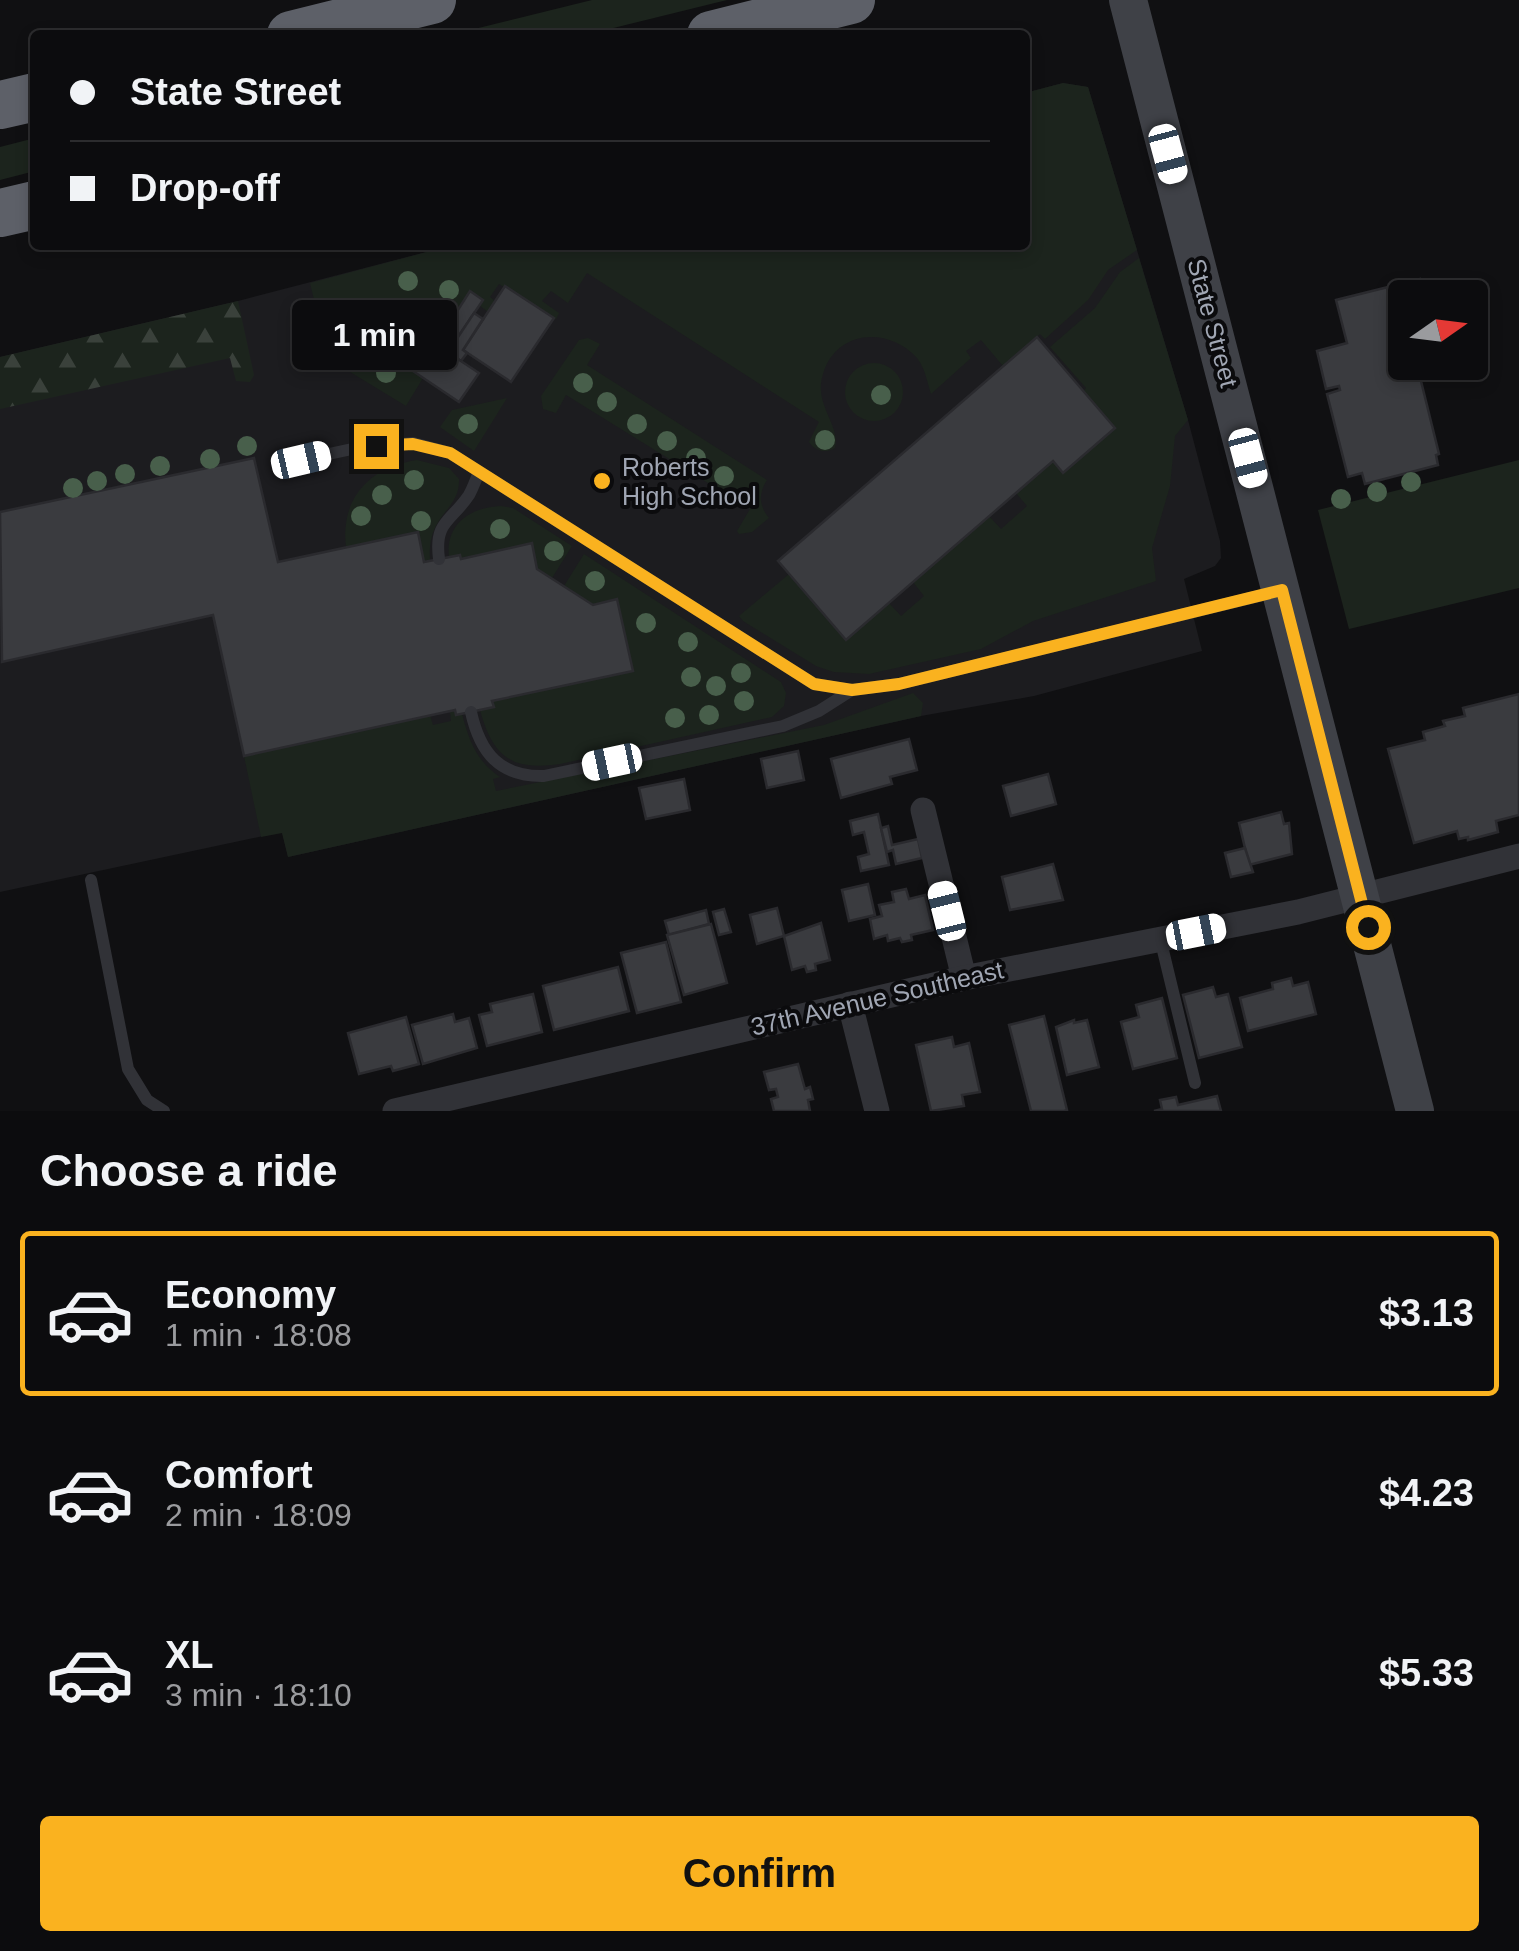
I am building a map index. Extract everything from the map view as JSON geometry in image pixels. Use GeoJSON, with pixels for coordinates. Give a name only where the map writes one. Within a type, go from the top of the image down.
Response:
{"type":"FeatureCollection","features":[{"type":"Feature","properties":{"kind":"highway"},"geometry":{"type":"LineString","coordinates":[[311,30],[432,0]]}},
{"type":"Feature","properties":{"kind":"highway"},"geometry":{"type":"LineString","coordinates":[[731,30],[850,0]]}},
{"type":"Feature","properties":{"kind":"highway"},"geometry":{"type":"LineString","coordinates":[[0,105],[30,98]]}},
{"type":"Feature","properties":{"kind":"highway"},"geometry":{"type":"LineString","coordinates":[[0,214],[30,206]]}},
{"type":"Feature","properties":{"kind":"main road","name":"State Street"},"geometry":{"type":"LineString","coordinates":[[1128,0],[1415,1111]]}},
{"type":"Feature","properties":{"kind":"street"},"geometry":{"type":"LineString","coordinates":[[923,810],[964,978]]}},
{"type":"Feature","properties":{"kind":"street","name":"37th Avenue Southeast"},"geometry":{"type":"LineString","coordinates":[[395,1111],[964,978],[1298,912],[1519,856]]}},
{"type":"Feature","properties":{"kind":"street"},"geometry":{"type":"LineString","coordinates":[[850,1004],[877,1111]]}},
{"type":"Feature","properties":{"kind":"lane"},"geometry":{"type":"LineString","coordinates":[[301,460],[352,449],[413,444],[450,453],[814,684],[852,690],[899,684],[1282,590]]}},
{"type":"Feature","properties":{"kind":"lane"},"geometry":{"type":"LineString","coordinates":[[439,559],[441,526],[470,494],[479,472]]}},
{"type":"Feature","properties":{"kind":"lane"},"geometry":{"type":"LineString","coordinates":[[470,712],[475,732],[496,764],[521,776],[544,776],[783,726],[820,711],[852,690]]}},
{"type":"Feature","properties":{"kind":"lane"},"geometry":{"type":"LineString","coordinates":[[91,880],[128,1069],[147,1100],[164,1111]]}},
{"type":"Feature","properties":{"kind":"lane"},"geometry":{"type":"LineString","coordinates":[[1160,938],[1195,1084]]}},
{"type":"Feature","properties":{"kind":"shaded area","name":"Roberts High School"},"geometry":{"type":"Polygon","coordinates":[[[1063,83],[1088,87],[1188,420],[1220,541],[1221,558],[1215,566],[1184,579],[1202,651],[1034,696],[921,716],[288,857],[282,832],[0,892],[0,357],[434,250],[1030,250],[1030,92],[1063,83]]]}},
{"type":"Feature","properties":{"kind":"green space"},"geometry":{"type":"Polygon","coordinates":[[[592,0],[727,0],[605,30],[470,30],[592,0]]]}},
{"type":"Feature","properties":{"kind":"green space"},"geometry":{"type":"Polygon","coordinates":[[[1063,83],[1088,87],[1137,250],[1108,270],[1088,300],[1045,339],[1040,334],[1003,366],[981,340],[966,351],[971,358],[931,394],[917,358],[892,341],[864,338],[839,348],[830,359],[821,385],[836,439],[832,450],[821,451],[809,442],[819,422],[587,273],[568,303],[551,291],[542,301],[559,313],[556,319],[499,284],[490,297],[495,301],[488,312],[479,305],[483,299],[470,291],[435,344],[414,330],[423,378],[406,406],[332,361],[309,366],[308,358],[327,353],[310,283],[434,250],[1030,250],[1030,92],[1063,83]]]}},
{"type":"Feature","properties":{"kind":"green space"},"geometry":{"type":"Polygon","coordinates":[[[30,139],[30,172],[0,180],[0,147],[30,139]]]}},
{"type":"Feature","properties":{"kind":"green space"},"geometry":{"type":"Polygon","coordinates":[[[1139,258],[1188,420],[1175,436],[1170,486],[1152,548],[1156,581],[1033,621],[981,649],[869,674],[834,672],[816,666],[743,621],[739,616],[789,574],[845,640],[889,603],[901,616],[924,596],[913,582],[989,516],[1001,529],[1027,506],[1016,493],[1053,461],[1063,472],[1114,429],[1083,392],[1086,388],[1050,347],[1095,308],[1120,272],[1139,258]]]}},
{"type":"Feature","properties":{"kind":"green space"},"geometry":{"type":"Polygon","coordinates":[[[238,301],[254,375],[250,382],[236,381],[230,358],[0,409],[0,357],[238,301]]]}},
{"type":"Feature","properties":{"kind":"green space"},"geometry":{"type":"Polygon","coordinates":[[[588,338],[600,344],[587,365],[767,480],[761,500],[769,518],[752,532],[739,534],[737,531],[750,509],[566,395],[556,413],[543,409],[541,396],[579,340],[588,338]]]}},
{"type":"Feature","properties":{"kind":"green space"},"geometry":{"type":"Polygon","coordinates":[[[874,363],[895,371],[903,392],[895,413],[874,421],[853,413],[845,392],[853,371],[874,363]]]}},
{"type":"Feature","properties":{"kind":"green space"},"geometry":{"type":"Polygon","coordinates":[[[507,398],[474,451],[440,427],[452,410],[507,398]]]}},
{"type":"Feature","properties":{"kind":"green space"},"geometry":{"type":"Polygon","coordinates":[[[417,460],[449,468],[459,479],[454,499],[433,532],[430,560],[424,562],[418,532],[346,547],[348,514],[362,488],[385,470],[417,460]]]}},
{"type":"Feature","properties":{"kind":"green space"},"geometry":{"type":"Polygon","coordinates":[[[1519,460],[1519,588],[1349,629],[1318,510],[1519,460]]]}},
{"type":"Feature","properties":{"kind":"green space"},"geometry":{"type":"Polygon","coordinates":[[[513,508],[572,546],[552,578],[537,569],[531,544],[461,559],[460,555],[449,557],[451,535],[462,520],[480,510],[513,508]]]}},
{"type":"Feature","properties":{"kind":"green space"},"geometry":{"type":"Polygon","coordinates":[[[584,554],[781,682],[786,693],[784,706],[772,717],[560,764],[529,765],[506,757],[491,739],[480,710],[493,707],[492,701],[633,671],[617,600],[593,605],[564,586],[584,554]]]}},
{"type":"Feature","properties":{"kind":"green space"},"geometry":{"type":"Polygon","coordinates":[[[913,693],[923,703],[921,716],[288,857],[282,833],[261,837],[244,756],[430,715],[433,725],[451,721],[450,711],[455,710],[457,715],[462,714],[479,757],[500,777],[493,779],[496,791],[824,725],[913,693]]]}},
{"type":"Feature","properties":{"kind":"building"},"geometry":{"type":"Polygon","coordinates":[[[505,286],[554,318],[511,382],[463,350],[505,286]]]}},
{"type":"Feature","properties":{"kind":"building"},"geometry":{"type":"Polygon","coordinates":[[[1388,287],[1388,380],[1421,380],[1439,454],[1438,465],[1365,484],[1362,473],[1348,477],[1327,394],[1340,390],[1339,386],[1326,389],[1317,351],[1347,343],[1336,300],[1388,287]]]}},
{"type":"Feature","properties":{"kind":"building"},"geometry":{"type":"Polygon","coordinates":[[[470,291],[483,300],[452,346],[440,338],[470,291]]]}},
{"type":"Feature","properties":{"kind":"building"},"geometry":{"type":"Polygon","coordinates":[[[474,313],[483,319],[463,350],[467,353],[461,361],[448,352],[474,313]]]}},
{"type":"Feature","properties":{"kind":"building"},"geometry":{"type":"Polygon","coordinates":[[[414,330],[479,373],[459,402],[395,359],[414,330]]]}},
{"type":"Feature","properties":{"kind":"building"},"geometry":{"type":"Polygon","coordinates":[[[1037,337],[1115,428],[1063,473],[1053,461],[846,640],[778,561],[1037,337]]]}},
{"type":"Feature","properties":{"kind":"building"},"geometry":{"type":"Polygon","coordinates":[[[254,458],[278,562],[418,532],[424,562],[460,555],[461,559],[532,543],[537,569],[593,605],[617,599],[633,671],[492,701],[494,707],[456,715],[455,710],[244,756],[213,615],[2,662],[0,512],[254,458]]]}},
{"type":"Feature","properties":{"kind":"building"},"geometry":{"type":"Polygon","coordinates":[[[1519,694],[1519,815],[1496,821],[1498,832],[1468,840],[1459,839],[1457,831],[1414,843],[1388,749],[1425,740],[1423,732],[1445,726],[1443,721],[1465,716],[1463,708],[1519,694]]]}},
{"type":"Feature","properties":{"kind":"building"},"geometry":{"type":"Polygon","coordinates":[[[909,739],[917,770],[890,777],[892,784],[841,798],[831,759],[909,739]]]}},
{"type":"Feature","properties":{"kind":"building"},"geometry":{"type":"Polygon","coordinates":[[[798,751],[804,780],[767,788],[761,759],[798,751]]]}},
{"type":"Feature","properties":{"kind":"building"},"geometry":{"type":"Polygon","coordinates":[[[1048,774],[1056,804],[1011,816],[1003,786],[1048,774]]]}},
{"type":"Feature","properties":{"kind":"building"},"geometry":{"type":"Polygon","coordinates":[[[684,779],[690,810],[646,819],[639,788],[684,779]]]}},
{"type":"Feature","properties":{"kind":"building"},"geometry":{"type":"Polygon","coordinates":[[[1281,812],[1284,824],[1289,823],[1292,854],[1249,865],[1239,823],[1281,812]]]}},
{"type":"Feature","properties":{"kind":"building"},"geometry":{"type":"Polygon","coordinates":[[[878,814],[889,865],[861,871],[858,857],[869,854],[864,832],[853,835],[850,821],[878,814]]]}},
{"type":"Feature","properties":{"kind":"building"},"geometry":{"type":"Polygon","coordinates":[[[888,826],[892,845],[918,839],[922,858],[896,864],[893,850],[887,852],[881,828],[888,826]]]}},
{"type":"Feature","properties":{"kind":"building"},"geometry":{"type":"Polygon","coordinates":[[[1245,848],[1253,872],[1231,877],[1225,853],[1245,848]]]}},
{"type":"Feature","properties":{"kind":"building"},"geometry":{"type":"Polygon","coordinates":[[[1053,864],[1063,900],[1010,910],[1002,877],[1053,864]]]}},
{"type":"Feature","properties":{"kind":"building"},"geometry":{"type":"Polygon","coordinates":[[[868,884],[875,915],[849,921],[842,890],[868,884]]]}},
{"type":"Feature","properties":{"kind":"building"},"geometry":{"type":"Polygon","coordinates":[[[906,889],[909,899],[925,895],[933,930],[911,935],[912,940],[902,942],[900,938],[888,941],[887,935],[874,939],[870,919],[882,916],[879,905],[894,902],[892,892],[906,889]]]}},
{"type":"Feature","properties":{"kind":"building"},"geometry":{"type":"Polygon","coordinates":[[[777,908],[784,936],[757,944],[750,915],[777,908]]]}},
{"type":"Feature","properties":{"kind":"building"},"geometry":{"type":"Polygon","coordinates":[[[724,909],[731,932],[719,935],[713,912],[724,909]]]}},
{"type":"Feature","properties":{"kind":"building"},"geometry":{"type":"Polygon","coordinates":[[[706,910],[709,924],[669,935],[665,921],[706,910]]]}},
{"type":"Feature","properties":{"kind":"building"},"geometry":{"type":"Polygon","coordinates":[[[821,923],[830,960],[815,964],[816,970],[807,972],[805,966],[792,970],[784,936],[821,923]]]}},
{"type":"Feature","properties":{"kind":"building"},"geometry":{"type":"Polygon","coordinates":[[[711,924],[727,983],[684,995],[667,935],[711,924]]]}},
{"type":"Feature","properties":{"kind":"building"},"geometry":{"type":"Polygon","coordinates":[[[666,942],[681,1002],[637,1013],[621,953],[666,942]]]}},
{"type":"Feature","properties":{"kind":"building"},"geometry":{"type":"Polygon","coordinates":[[[618,967],[629,1011],[554,1030],[543,986],[618,967]]]}},
{"type":"Feature","properties":{"kind":"building"},"geometry":{"type":"Polygon","coordinates":[[[1291,978],[1293,986],[1308,982],[1316,1014],[1248,1031],[1240,998],[1273,989],[1272,983],[1291,978]]]}},
{"type":"Feature","properties":{"kind":"building"},"geometry":{"type":"Polygon","coordinates":[[[1213,987],[1216,997],[1228,994],[1242,1047],[1199,1058],[1183,995],[1213,987]]]}},
{"type":"Feature","properties":{"kind":"building"},"geometry":{"type":"Polygon","coordinates":[[[533,994],[542,1032],[487,1046],[479,1015],[492,1012],[490,1004],[533,994]]]}},
{"type":"Feature","properties":{"kind":"building"},"geometry":{"type":"Polygon","coordinates":[[[1162,998],[1177,1058],[1133,1069],[1121,1022],[1139,1017],[1136,1005],[1162,998]]]}},
{"type":"Feature","properties":{"kind":"building"},"geometry":{"type":"Polygon","coordinates":[[[453,1014],[455,1022],[469,1018],[477,1048],[423,1064],[412,1025],[453,1014]]]}},
{"type":"Feature","properties":{"kind":"building"},"geometry":{"type":"Polygon","coordinates":[[[1044,1016],[1067,1110],[1064,1111],[1031,1111],[1009,1025],[1044,1016]]]}},
{"type":"Feature","properties":{"kind":"building"},"geometry":{"type":"Polygon","coordinates":[[[406,1017],[419,1064],[359,1074],[348,1033],[406,1017]]]}},
{"type":"Feature","properties":{"kind":"building"},"geometry":{"type":"Polygon","coordinates":[[[1087,1020],[1099,1067],[1067,1075],[1056,1027],[1087,1020]]]}},
{"type":"Feature","properties":{"kind":"building"},"geometry":{"type":"Polygon","coordinates":[[[952,1037],[954,1047],[969,1043],[980,1092],[962,1095],[964,1106],[931,1111],[916,1045],[952,1037]]]}},
{"type":"Feature","properties":{"kind":"building"},"geometry":{"type":"Polygon","coordinates":[[[798,1064],[805,1089],[810,1087],[810,1111],[774,1111],[771,1099],[778,1097],[776,1089],[769,1090],[764,1072],[798,1064]]]}},
{"type":"Feature","properties":{"kind":"building"},"geometry":{"type":"Polygon","coordinates":[[[1217,1096],[1221,1111],[1154,1111],[1162,1109],[1160,1100],[1176,1097],[1178,1105],[1217,1096]]]}},
{"type":"Feature","properties":{"kind":"place","name":"Roberts High School"},"geometry":{"type":"Point","coordinates":[602,481]}},
{"type":"Feature","properties":{"kind":"route"},"geometry":{"type":"LineString","coordinates":[[376,446],[413,444],[450,453],[814,684],[852,690],[899,684],[1282,590],[1368,927]]}}]}
